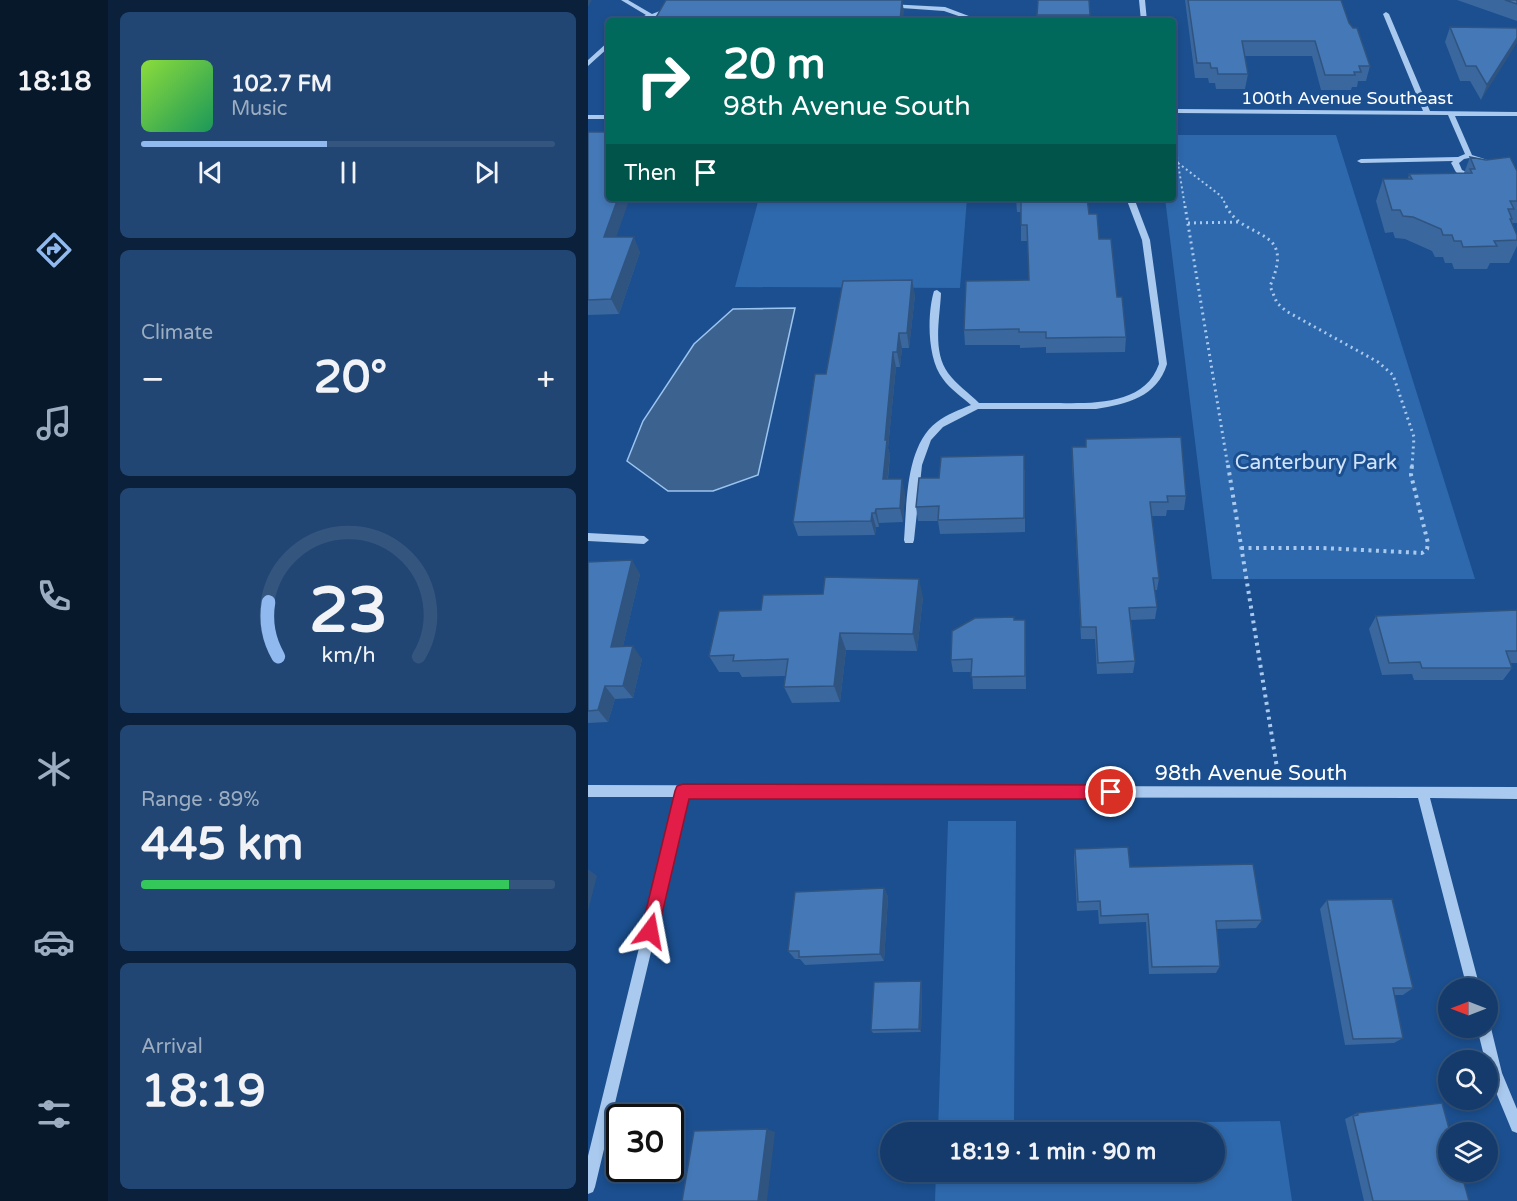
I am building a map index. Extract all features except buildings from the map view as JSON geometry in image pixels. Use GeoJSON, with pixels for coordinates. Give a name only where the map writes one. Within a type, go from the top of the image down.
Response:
{"type":"FeatureCollection","features":[{"type":"Feature","properties":{"kind":"street"},"geometry":{"type":"LineString","coordinates":[[624,0],[650,15]]}},
{"type":"Feature","properties":{"kind":"street"},"geometry":{"type":"LineString","coordinates":[[1142,0],[1144,18]]}},
{"type":"Feature","properties":{"kind":"street"},"geometry":{"type":"LineString","coordinates":[[876,6],[945,9],[970,18]]}},
{"type":"Feature","properties":{"kind":"street"},"geometry":{"type":"LineString","coordinates":[[644,18],[682,7]]}},
{"type":"Feature","properties":{"kind":"street"},"geometry":{"type":"LineString","coordinates":[[1386,14],[1427,113]]}},
{"type":"Feature","properties":{"kind":"street"},"geometry":{"type":"LineString","coordinates":[[588,64],[606,46]]}},
{"type":"Feature","properties":{"kind":"street","name":"100th Avenue Southeast"},"geometry":{"type":"LineString","coordinates":[[1176,110],[1517,114]]}},
{"type":"Feature","properties":{"kind":"street"},"geometry":{"type":"LineString","coordinates":[[1451,114],[1469,156]]}},
{"type":"Feature","properties":{"kind":"street"},"geometry":{"type":"LineString","coordinates":[[588,117],[606,117]]}},
{"type":"Feature","properties":{"kind":"street"},"geometry":{"type":"LineString","coordinates":[[1361,161],[1457,159],[1469,156],[1490,162],[1494,171],[1479,178],[1464,175],[1455,167],[1457,159]]}},
{"type":"Feature","properties":{"kind":"street"},"geometry":{"type":"LineString","coordinates":[[909,540],[918,459],[923,445],[937,427],[977,406],[1096,406],[1114,403],[1150,387],[1161,374],[1163,364],[1146,240],[1131,201]]}},
{"type":"Feature","properties":{"kind":"street"},"geometry":{"type":"LineString","coordinates":[[937,293],[935,347],[937,361],[945,376],[977,406]]}},
{"type":"Feature","properties":{"kind":"street"},"geometry":{"type":"LineString","coordinates":[[588,537],[644,540]]}},
{"type":"Feature","properties":{"kind":"street","name":"98th Avenue South"},"geometry":{"type":"LineString","coordinates":[[588,791],[1517,793]]}},
{"type":"Feature","properties":{"kind":"street"},"geometry":{"type":"LineString","coordinates":[[588,1187],[683,791]]}},
{"type":"Feature","properties":{"kind":"street"},"geometry":{"type":"LineString","coordinates":[[1423,793],[1470,978]]}},
{"type":"Feature","properties":{"kind":"street"},"geometry":{"type":"LineString","coordinates":[[1486,1038],[1495,1073],[1517,1126]]}},
{"type":"Feature","properties":{"kind":"path"},"geometry":{"type":"LineString","coordinates":[[1176,151],[1281,793]]}},
{"type":"Feature","properties":{"kind":"path"},"geometry":{"type":"LineString","coordinates":[[1178,163],[1221,196],[1230,214],[1270,240],[1275,247],[1279,259],[1278,268],[1270,286],[1277,303],[1286,311],[1378,362],[1393,375],[1414,437],[1411,475],[1428,543],[1427,549],[1422,553],[1323,548],[1241,548]]}},
{"type":"Feature","properties":{"kind":"path"},"geometry":{"type":"LineString","coordinates":[[1188,223],[1242,222]]}},
{"type":"Feature","properties":{"kind":"green space","name":"Canterbury Park"},"geometry":{"type":"Polygon","coordinates":[[[1176,135],[1336,135],[1475,579],[1212,579],[1165,201],[1176,201],[1176,135]]]}},
{"type":"Feature","properties":{"kind":"green space"},"geometry":{"type":"Polygon","coordinates":[[[758,201],[967,201],[960,288],[735,287],[758,201]]]}},
{"type":"Feature","properties":{"kind":"green space"},"geometry":{"type":"Polygon","coordinates":[[[948,821],[1016,821],[1014,1122],[938,1122],[948,821]]]}},
{"type":"Feature","properties":{"kind":"green space"},"geometry":{"type":"Polygon","coordinates":[[[1280,1121],[1292,1201],[935,1201],[936,1182],[1225,1182],[1225,1122],[1214,1122],[1280,1121]]]}},
{"type":"Feature","properties":{"kind":"shaded area"},"geometry":{"type":"Polygon","coordinates":[[[795,308],[758,475],[713,491],[668,491],[627,461],[643,421],[694,344],[733,309],[795,308]]]}},
{"type":"Feature","properties":{"kind":"route"},"geometry":{"type":"LineString","coordinates":[[650,931],[683,791],[1111,792]]}}]}
